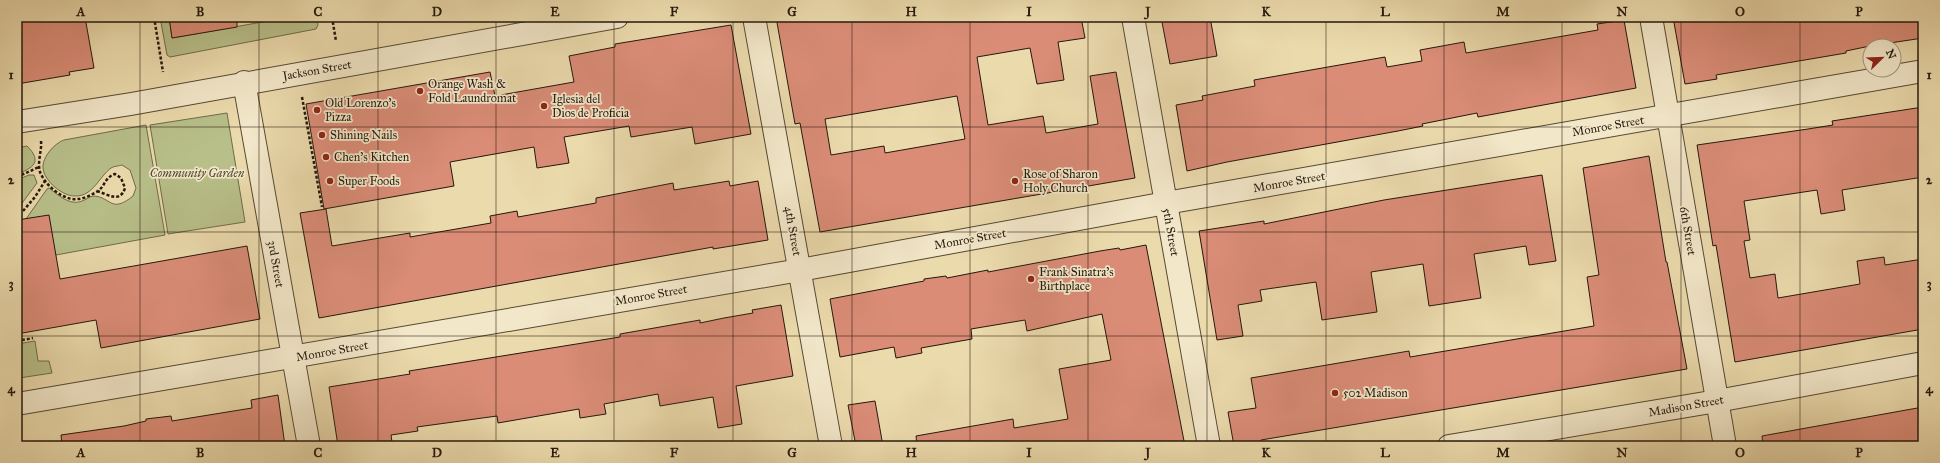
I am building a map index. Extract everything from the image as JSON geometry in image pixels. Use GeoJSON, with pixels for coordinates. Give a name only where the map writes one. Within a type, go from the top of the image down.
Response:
{"type":"FeatureCollection","features":[{"type":"Feature","properties":{"kind":"street","name":"Jackson Street"},"geometry":{"type":"LineString","coordinates":[[17,122],[130,104],[244,82],[617,17]]}},
{"type":"Feature","properties":{"kind":"street","name":"4th Street"},"geometry":{"type":"LineString","coordinates":[[754,17],[831,446]]}},
{"type":"Feature","properties":{"kind":"street","name":"5th Street"},"geometry":{"type":"LineString","coordinates":[[1133,17],[1209,446]]}},
{"type":"Feature","properties":{"kind":"street","name":"6th Street"},"geometry":{"type":"LineString","coordinates":[[1651,17],[1725,446]]}},
{"type":"Feature","properties":{"kind":"street","name":"Monroe Street"},"geometry":{"type":"LineString","coordinates":[[17,404],[293,358],[800,270],[1166,203],[1923,72]]}},
{"type":"Feature","properties":{"kind":"street","name":"3rd Street"},"geometry":{"type":"LineString","coordinates":[[244,82],[309,446]]}},
{"type":"Feature","properties":{"kind":"street","name":"Madison Street"},"geometry":{"type":"LineString","coordinates":[[1449,446],[1717,401],[1923,363]]}},
{"type":"Feature","properties":{"kind":"path"},"geometry":{"type":"LineString","coordinates":[[154,17],[163,72]]}},
{"type":"Feature","properties":{"kind":"path"},"geometry":{"type":"LineString","coordinates":[[332,17],[336,41]]}},
{"type":"Feature","properties":{"kind":"path"},"geometry":{"type":"LineString","coordinates":[[301,92],[322,207]]}},
{"type":"Feature","properties":{"kind":"path"},"geometry":{"type":"LineString","coordinates":[[40,137],[41,146],[39,166],[46,181],[60,194],[73,199],[83,198],[97,191],[106,179],[115,174],[121,178],[125,188],[123,194],[118,197],[110,197],[97,191]]}},
{"type":"Feature","properties":{"kind":"path"},"geometry":{"type":"LineString","coordinates":[[17,178],[39,166]]}},
{"type":"Feature","properties":{"kind":"path"},"geometry":{"type":"LineString","coordinates":[[23,211],[46,181]]}},
{"type":"Feature","properties":{"kind":"path"},"geometry":{"type":"LineString","coordinates":[[17,341],[33,338]]}},
{"type":"Feature","properties":{"kind":"green space"},"geometry":{"type":"Polygon","coordinates":[[[160,17],[169,17],[172,38],[268,21],[267,17],[317,17],[318,25],[316,29],[170,57],[167,55],[160,17]]]}},
{"type":"Feature","properties":{"kind":"green space","name":"Community Garden"},"geometry":{"type":"Polygon","coordinates":[[[227,113],[245,222],[168,234],[150,125],[227,113]]]}},
{"type":"Feature","properties":{"kind":"green space"},"geometry":{"type":"Polygon","coordinates":[[[146,125],[165,235],[56,255],[26,219],[47,189],[49,188],[64,199],[73,202],[82,201],[94,196],[100,197],[115,204],[120,204],[133,196],[136,188],[130,170],[122,165],[111,168],[87,193],[71,196],[60,191],[50,183],[44,173],[43,164],[47,155],[53,147],[64,140],[146,125]]]}},
{"type":"Feature","properties":{"kind":"green space"},"geometry":{"type":"Polygon","coordinates":[[[27,146],[34,156],[34,164],[28,169],[17,174],[17,148],[27,146]]]}},
{"type":"Feature","properties":{"kind":"green space"},"geometry":{"type":"Polygon","coordinates":[[[29,175],[34,175],[37,183],[17,210],[17,180],[29,175]]]}},
{"type":"Feature","properties":{"kind":"green space"},"geometry":{"type":"Polygon","coordinates":[[[35,341],[38,361],[49,361],[52,373],[19,378],[17,367],[17,344],[35,341]]]}},
{"type":"Feature","properties":{"kind":"building"},"geometry":{"type":"Polygon","coordinates":[[[26,17],[85,17],[94,68],[69,72],[70,75],[17,84],[17,19],[26,17]]]}},
{"type":"Feature","properties":{"kind":"building"},"geometry":{"type":"Polygon","coordinates":[[[169,17],[237,17],[237,27],[172,38],[169,17]]]}},
{"type":"Feature","properties":{"kind":"building"},"geometry":{"type":"Polygon","coordinates":[[[776,17],[1081,17],[1085,38],[1058,42],[1064,80],[1037,84],[1030,48],[977,57],[988,125],[1043,116],[1046,133],[1098,124],[1090,76],[1116,72],[1135,178],[820,232],[800,123],[795,124],[776,17]],[[957,96],[825,119],[831,155],[884,146],[885,153],[965,139],[957,96]]]}},
{"type":"Feature","properties":{"kind":"building"},"geometry":{"type":"Polygon","coordinates":[[[1161,17],[1210,17],[1217,56],[1170,64],[1161,17]]]}},
{"type":"Feature","properties":{"kind":"building"},"geometry":{"type":"Polygon","coordinates":[[[1673,17],[1923,17],[1923,38],[1902,41],[1902,38],[1862,38],[1862,48],[1846,51],[1846,53],[1716,75],[1717,79],[1685,84],[1673,17]]]}},
{"type":"Feature","properties":{"kind":"building"},"geometry":{"type":"Polygon","coordinates":[[[1624,20],[1636,88],[1478,117],[1477,113],[1422,124],[1423,126],[1398,131],[1227,162],[1187,171],[1176,105],[1203,100],[1202,96],[1255,86],[1254,80],[1385,57],[1387,67],[1422,61],[1420,50],[1464,42],[1466,53],[1598,30],[1597,24],[1624,20]]]}},
{"type":"Feature","properties":{"kind":"building"},"geometry":{"type":"Polygon","coordinates":[[[731,25],[751,134],[695,144],[692,127],[631,137],[629,126],[564,137],[569,163],[537,168],[534,147],[450,162],[454,186],[324,209],[306,104],[490,72],[495,96],[574,82],[569,56],[615,47],[615,44],[731,25]]]}},
{"type":"Feature","properties":{"kind":"building"},"geometry":{"type":"Polygon","coordinates":[[[1923,107],[1923,177],[1842,190],[1845,210],[1821,214],[1817,190],[1744,201],[1750,240],[1744,241],[1750,278],[1775,274],[1778,298],[1860,284],[1857,261],[1884,257],[1885,265],[1923,259],[1923,329],[1735,362],[1716,245],[1713,246],[1697,145],[1833,125],[1832,121],[1923,107]]]}},
{"type":"Feature","properties":{"kind":"building"},"geometry":{"type":"Polygon","coordinates":[[[1649,156],[1666,262],[1687,369],[1261,440],[1262,446],[1234,446],[1228,412],[1256,408],[1251,378],[1409,351],[1410,357],[1594,326],[1587,277],[1599,275],[1583,168],[1649,156]]]}},
{"type":"Feature","properties":{"kind":"building"},"geometry":{"type":"Polygon","coordinates":[[[1542,175],[1556,261],[1529,265],[1526,246],[1474,254],[1481,298],[1429,306],[1423,264],[1371,272],[1377,312],[1322,320],[1316,282],[1260,290],[1262,301],[1238,305],[1243,336],[1217,340],[1199,231],[1264,221],[1264,224],[1384,200],[1542,175]]]}},
{"type":"Feature","properties":{"kind":"building"},"geometry":{"type":"Polygon","coordinates":[[[729,181],[730,186],[758,181],[768,240],[713,249],[713,247],[319,318],[300,213],[326,209],[332,246],[410,233],[410,237],[491,223],[490,216],[517,211],[518,217],[596,203],[596,198],[673,183],[674,190],[729,181]]]}},
{"type":"Feature","properties":{"kind":"building"},"geometry":{"type":"Polygon","coordinates":[[[49,215],[60,279],[247,246],[260,319],[101,348],[96,320],[17,334],[17,220],[49,215]]]}},
{"type":"Feature","properties":{"kind":"building"},"geometry":{"type":"Polygon","coordinates":[[[1146,245],[1185,446],[917,446],[916,436],[1013,419],[1014,428],[1068,419],[1059,369],[1111,360],[1102,314],[1027,331],[1025,320],[971,329],[972,339],[921,348],[922,353],[896,358],[894,347],[840,357],[830,299],[924,281],[924,279],[946,276],[947,278],[988,270],[988,272],[1100,251],[1119,248],[1120,250],[1146,245]]]}},
{"type":"Feature","properties":{"kind":"building"},"geometry":{"type":"Polygon","coordinates":[[[781,305],[793,376],[736,386],[742,424],[718,428],[713,397],[660,406],[658,394],[604,404],[606,414],[580,418],[579,409],[498,423],[497,416],[417,427],[418,431],[391,435],[392,442],[365,446],[338,446],[329,387],[410,374],[409,371],[620,337],[620,334],[700,320],[700,323],[753,313],[752,310],[781,305]]]}},
{"type":"Feature","properties":{"kind":"building"},"geometry":{"type":"Polygon","coordinates":[[[278,395],[285,446],[62,446],[61,435],[124,426],[146,421],[146,419],[171,416],[172,421],[252,408],[251,400],[278,395]]]}},
{"type":"Feature","properties":{"kind":"building"},"geometry":{"type":"Polygon","coordinates":[[[875,401],[883,446],[856,446],[848,405],[875,401]]]}},
{"type":"Feature","properties":{"kind":"building"},"geometry":{"type":"Polygon","coordinates":[[[1923,407],[1923,446],[1763,446],[1762,436],[1923,407]]]}},
{"type":"Feature","properties":{"kind":"place","name":"Orange Wash & Fold Laundromat"},"geometry":{"type":"Point","coordinates":[420,91]}},
{"type":"Feature","properties":{"kind":"place","name":"Iglesia del Dios de Proficia"},"geometry":{"type":"Point","coordinates":[544,106]}},
{"type":"Feature","properties":{"kind":"place","name":"Old Lorenzo’s Pizza"},"geometry":{"type":"Point","coordinates":[317,110]}},
{"type":"Feature","properties":{"kind":"place","name":"Shining Nails"},"geometry":{"type":"Point","coordinates":[322,135]}},
{"type":"Feature","properties":{"kind":"place","name":"Chen's Kitchen"},"geometry":{"type":"Point","coordinates":[326,157]}},
{"type":"Feature","properties":{"kind":"place","name":"Super Foods"},"geometry":{"type":"Point","coordinates":[330,181]}},
{"type":"Feature","properties":{"kind":"place","name":"Rose of Sharon Holy Church"},"geometry":{"type":"Point","coordinates":[1015,181]}},
{"type":"Feature","properties":{"kind":"place","name":"Frank Sinatra's Birthplace"},"geometry":{"type":"Point","coordinates":[1031,279]}},
{"type":"Feature","properties":{"kind":"place","name":"502 Madison"},"geometry":{"type":"Point","coordinates":[1335,393]}}]}
